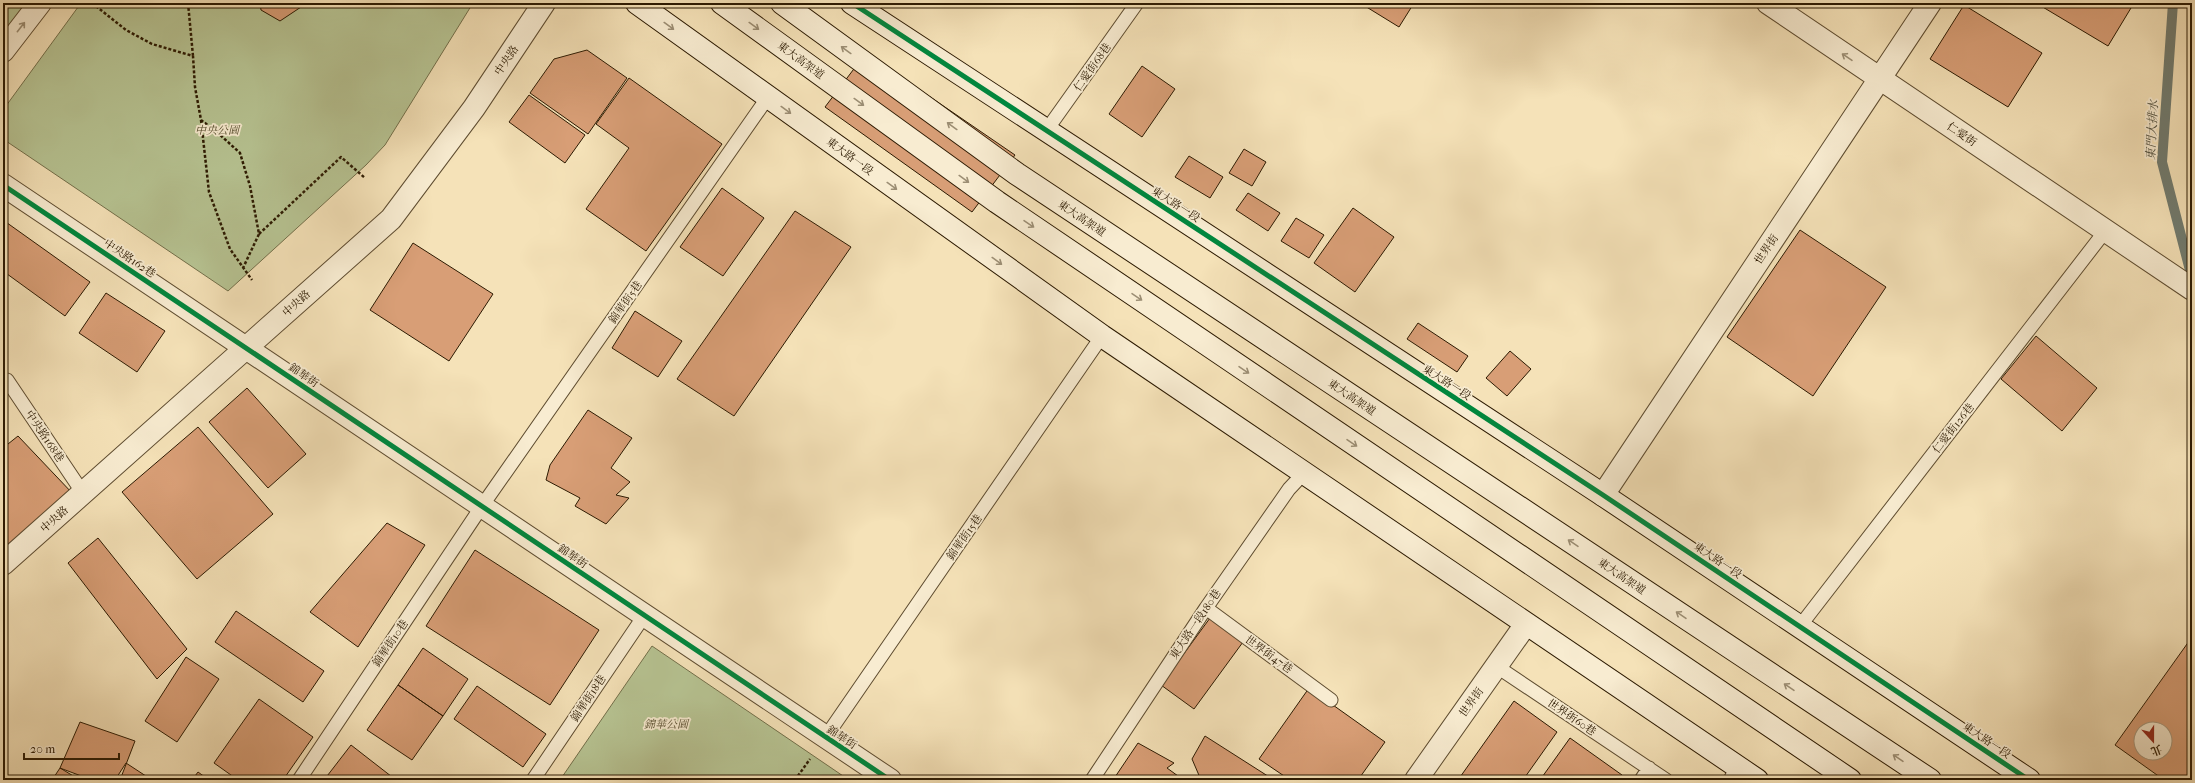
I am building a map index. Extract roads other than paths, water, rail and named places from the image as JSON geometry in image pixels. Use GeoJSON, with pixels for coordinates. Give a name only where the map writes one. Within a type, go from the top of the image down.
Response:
{"type":"FeatureCollection","features":[{"type":"Feature","properties":{"kind":"street"},"geometry":{"type":"LineString","coordinates":[[3,51],[40,3]]}},
{"type":"Feature","properties":{"kind":"street","name":"中央路"},"geometry":{"type":"LineString","coordinates":[[3,564],[391,219],[474,108],[544,3]]}},
{"type":"Feature","properties":{"kind":"street","name":"東大路一段"},"geometry":{"type":"LineString","coordinates":[[637,3],[1102,336],[1526,624],[1734,773],[1757,780]]}},
{"type":"Feature","properties":{"kind":"street","name":"東大高架道"},"geometry":{"type":"LineString","coordinates":[[722,3],[997,202],[1850,780]]}},
{"type":"Feature","properties":{"kind":"street","name":"東大高架道"},"geometry":{"type":"LineString","coordinates":[[782,3],[1017,174],[1930,780]]}},
{"type":"Feature","properties":{"kind":"street","name":"仁愛街"},"geometry":{"type":"LineString","coordinates":[[1768,3],[2192,289]]}},
{"type":"Feature","properties":{"kind":"street","name":"世界街"},"geometry":{"type":"LineString","coordinates":[[1602,494],[1930,3]]}},
{"type":"Feature","properties":{"kind":"street","name":"東大路一段"},"geometry":{"type":"LineString","coordinates":[[863,6],[1046,132],[1602,494],[2029,780]]}},
{"type":"Feature","properties":{"kind":"street","name":"中央路162巷"},"geometry":{"type":"LineString","coordinates":[[3,185],[246,348]]}},
{"type":"Feature","properties":{"kind":"street","name":"錦華街"},"geometry":{"type":"LineString","coordinates":[[246,348],[825,738],[890,780]]}},
{"type":"Feature","properties":{"kind":"street","name":"世界街"},"geometry":{"type":"LineString","coordinates":[[1416,780],[1526,624]]}},
{"type":"Feature","properties":{"kind":"lane","name":"仁愛街68巷"},"geometry":{"type":"LineString","coordinates":[[1046,132],[1137,3]]}},
{"type":"Feature","properties":{"kind":"lane","name":"錦華街5巷"},"geometry":{"type":"LineString","coordinates":[[482,506],[768,97]]}},
{"type":"Feature","properties":{"kind":"lane","name":"仁愛街126巷"},"geometry":{"type":"LineString","coordinates":[[1800,626],[2106,230]]}},
{"type":"Feature","properties":{"kind":"lane","name":"錦華街15巷"},"geometry":{"type":"LineString","coordinates":[[825,738],[1102,336]]}},
{"type":"Feature","properties":{"kind":"lane","name":"中央路168巷"},"geometry":{"type":"LineString","coordinates":[[6,380],[83,493]]}},
{"type":"Feature","properties":{"kind":"lane","name":"東大路一段180巷"},"geometry":{"type":"LineString","coordinates":[[1092,780],[1206,608],[1289,489],[1304,473]]}},
{"type":"Feature","properties":{"kind":"lane","name":"錦華街10巷"},"geometry":{"type":"LineString","coordinates":[[299,780],[482,506]]}},
{"type":"Feature","properties":{"kind":"lane","name":"世界街47巷"},"geometry":{"type":"LineString","coordinates":[[1206,608],[1332,700]]}},
{"type":"Feature","properties":{"kind":"lane","name":"錦華街18巷"},"geometry":{"type":"LineString","coordinates":[[533,780],[644,616]]}},
{"type":"Feature","properties":{"kind":"lane","name":"世界街60巷"},"geometry":{"type":"LineString","coordinates":[[1496,666],[1666,780]]}},
{"type":"Feature","properties":{"kind":"lane"},"geometry":{"type":"LineString","coordinates":[[1642,780],[1649,768]]}},
{"type":"Feature","properties":{"kind":"waterway","name":"東門大排水"},"geometry":{"type":"LineString","coordinates":[[2173,3],[2162,162],[2192,278]]}},
{"type":"Feature","properties":{"kind":"park label","name":"中央公園"},"geometry":{"type":"Point","coordinates":[217,130]}},
{"type":"Feature","properties":{"kind":"park label","name":"錦華公園"},"geometry":{"type":"Point","coordinates":[666,724]}}]}
